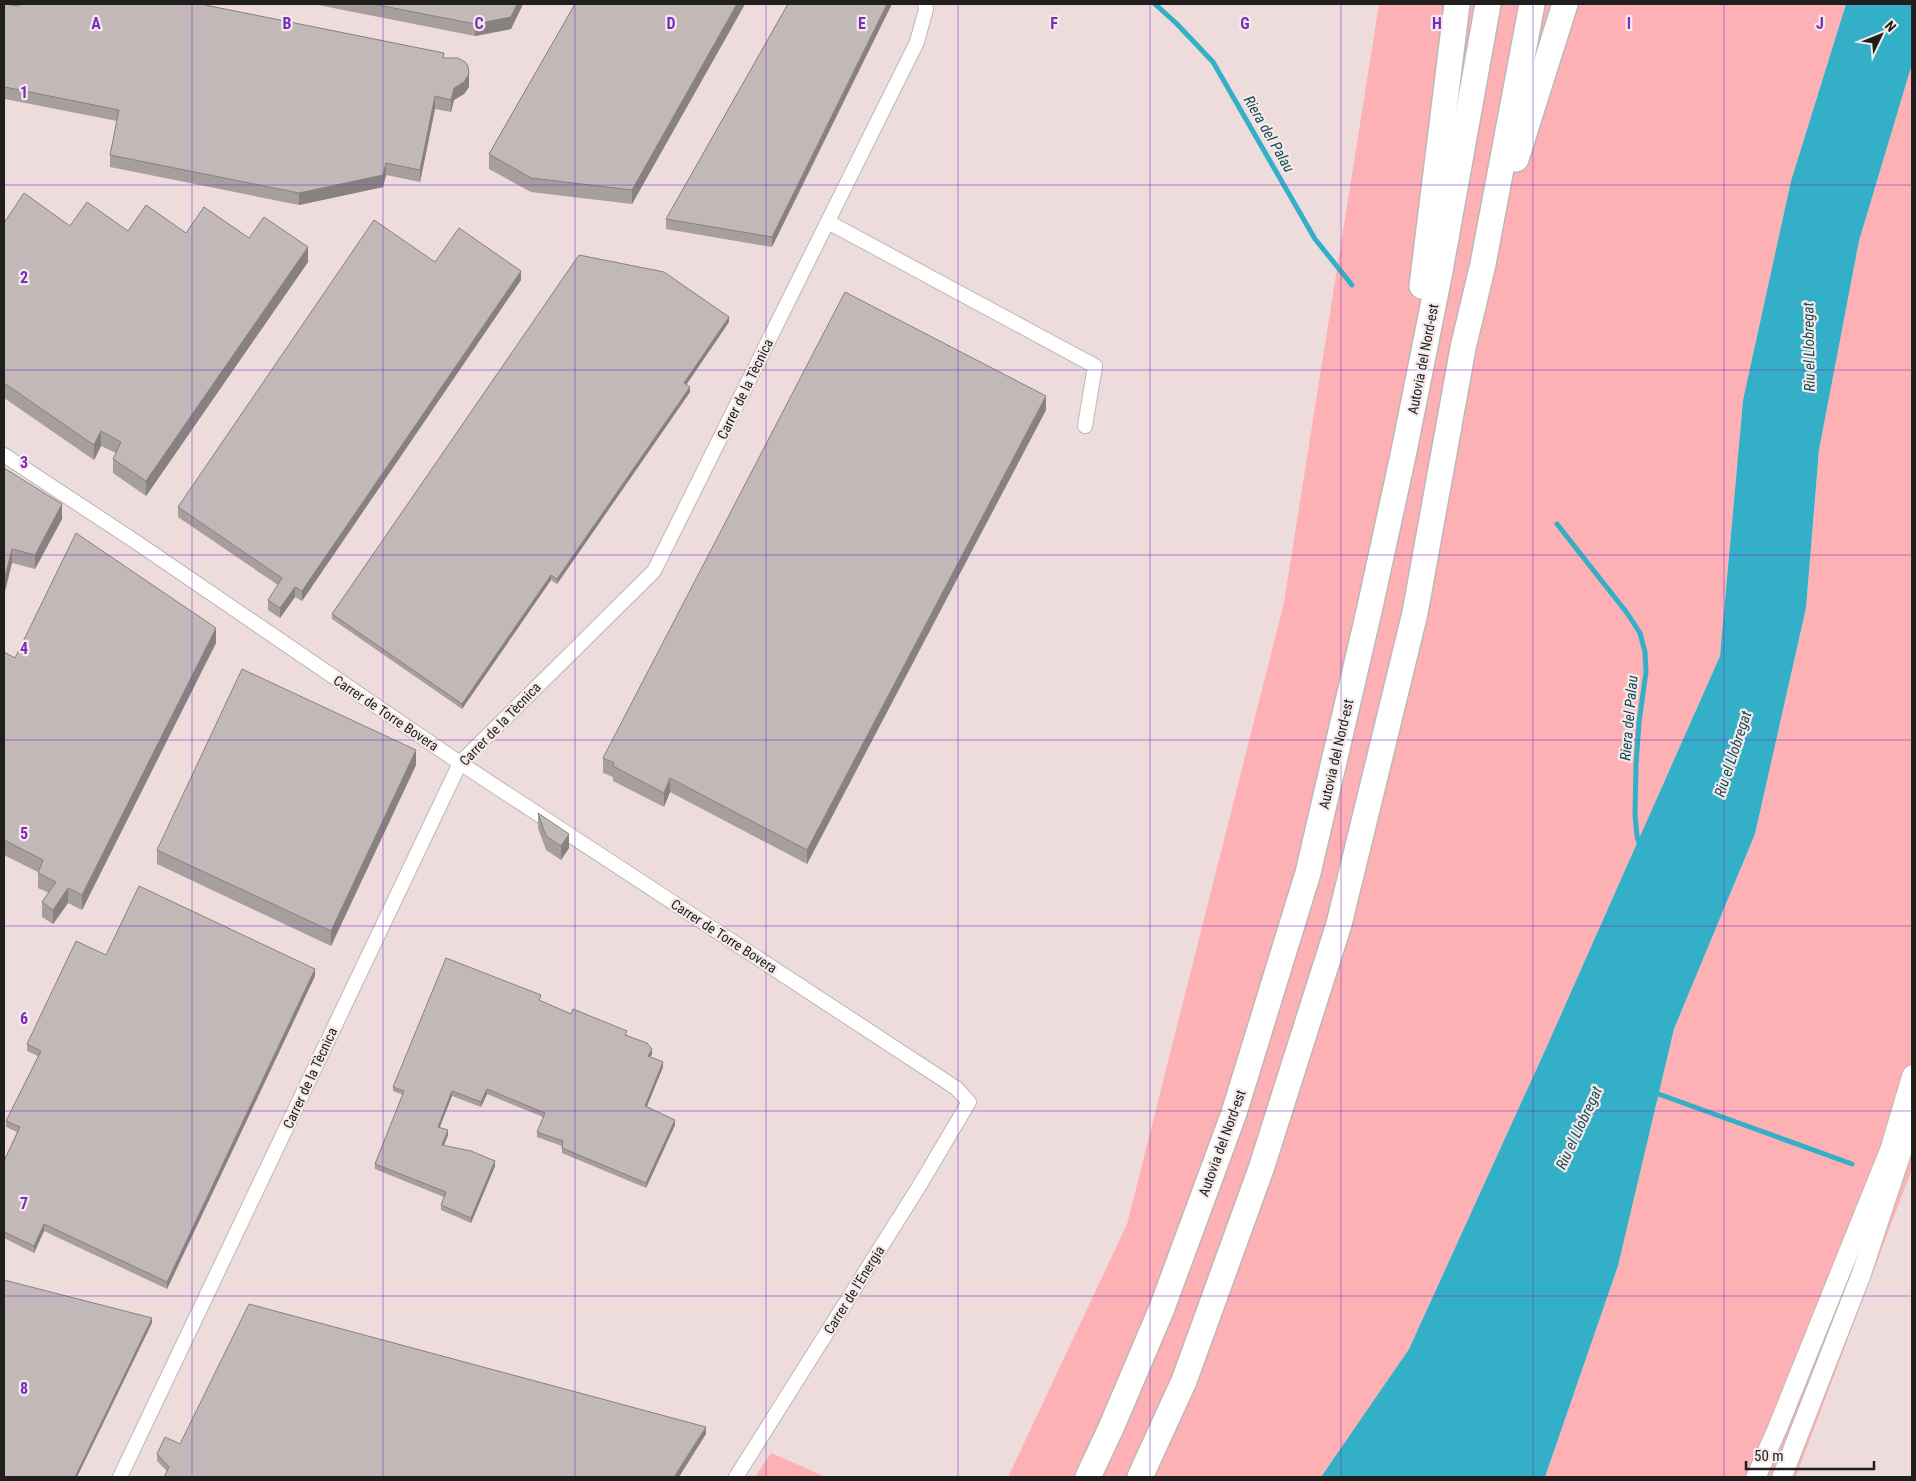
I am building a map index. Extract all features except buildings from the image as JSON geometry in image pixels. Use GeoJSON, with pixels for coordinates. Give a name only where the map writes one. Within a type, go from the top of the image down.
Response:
{"type":"FeatureCollection","features":[{"type":"Feature","properties":{"kind":"highway"},"geometry":{"type":"LineString","coordinates":[[1404,451],[1426,248],[1457,4]]}},
{"type":"Feature","properties":{"kind":"highway","name":"Autovia del Nord-est"},"geometry":{"type":"LineString","coordinates":[[1088,1477],[1162,1308],[1234,1113],[1308,872],[1370,607],[1404,451],[1440,270],[1488,4]]}},
{"type":"Feature","properties":{"kind":"highway"},"geometry":{"type":"LineString","coordinates":[[1140,1477],[1184,1381],[1261,1169],[1339,924],[1415,613],[1463,348],[1483,264],[1532,4]]}},
{"type":"Feature","properties":{"kind":"highway"},"geometry":{"type":"LineString","coordinates":[[1483,264],[1565,4]]}},
{"type":"Feature","properties":{"kind":"street","name":"Carrer de la Tècnica"},"geometry":{"type":"LineString","coordinates":[[120,1477],[460,762],[654,571],[917,42],[926,9],[925,4]]}},
{"type":"Feature","properties":{"kind":"street"},"geometry":{"type":"LineString","coordinates":[[828,222],[1095,366],[1085,426]]}},
{"type":"Feature","properties":{"kind":"street","name":"Carrer de Torre Bovera"},"geometry":{"type":"LineString","coordinates":[[4,455],[460,762],[956,1088],[969,1102]]}},
{"type":"Feature","properties":{"kind":"street"},"geometry":{"type":"LineString","coordinates":[[1756,1477],[1778,1428],[1890,1149],[1912,1075]]}},
{"type":"Feature","properties":{"kind":"street","name":"Carrer de l'Energia"},"geometry":{"type":"LineString","coordinates":[[736,1477],[923,1180],[969,1102]]}},
{"type":"Feature","properties":{"kind":"street"},"geometry":{"type":"LineString","coordinates":[[1782,1477],[1861,1275],[1912,1121]]}},
{"type":"Feature","properties":{"kind":"shaded area"},"geometry":{"type":"Polygon","coordinates":[[[4,4],[1379,4],[1284,602],[1127,1224],[1008,1477],[4,1477],[4,4]]]}},
{"type":"Feature","properties":{"kind":"shaded area"},"geometry":{"type":"Polygon","coordinates":[[[1379,4],[1846,4],[1791,181],[1743,400],[1720,656],[1547,1046],[1409,1349],[1321,1477],[1008,1477],[1127,1224],[1284,602],[1379,4]]]}},
{"type":"Feature","properties":{"kind":"shaded area"},"geometry":{"type":"Polygon","coordinates":[[[1912,64],[1912,1169],[1796,1477],[1545,1477],[1618,1266],[1674,1029],[1755,834],[1806,608],[1819,450],[1859,241],[1912,64]]]}},
{"type":"Feature","properties":{"kind":"shaded area"},"geometry":{"type":"Polygon","coordinates":[[[1912,1169],[1912,1477],[1796,1477],[1814,1431],[1912,1169]]]}},
{"type":"Feature","properties":{"kind":"shaded area"},"geometry":{"type":"Polygon","coordinates":[[[771,1453],[826,1477],[755,1477],[771,1453]]]}},
{"type":"Feature","properties":{"kind":"water","name":"Riu el Llobregat"},"geometry":{"type":"Polygon","coordinates":[[[1846,4],[1912,4],[1912,64],[1859,241],[1819,450],[1806,608],[1755,834],[1674,1029],[1618,1266],[1545,1477],[1321,1477],[1409,1349],[1547,1046],[1720,656],[1743,400],[1791,181],[1846,4]]]}},
{"type":"Feature","properties":{"kind":"waterway","name":"Riera del Palau"},"geometry":{"type":"LineString","coordinates":[[1155,4],[1213,62],[1315,239],[1352,285]]}},
{"type":"Feature","properties":{"kind":"waterway","name":"Riera del Palau"},"geometry":{"type":"LineString","coordinates":[[1557,524],[1627,613],[1640,633],[1645,652],[1646,672],[1639,722],[1636,765],[1635,815],[1640,846]]}},
{"type":"Feature","properties":{"kind":"waterway"},"geometry":{"type":"LineString","coordinates":[[1653,1092],[1852,1164]]}}]}
